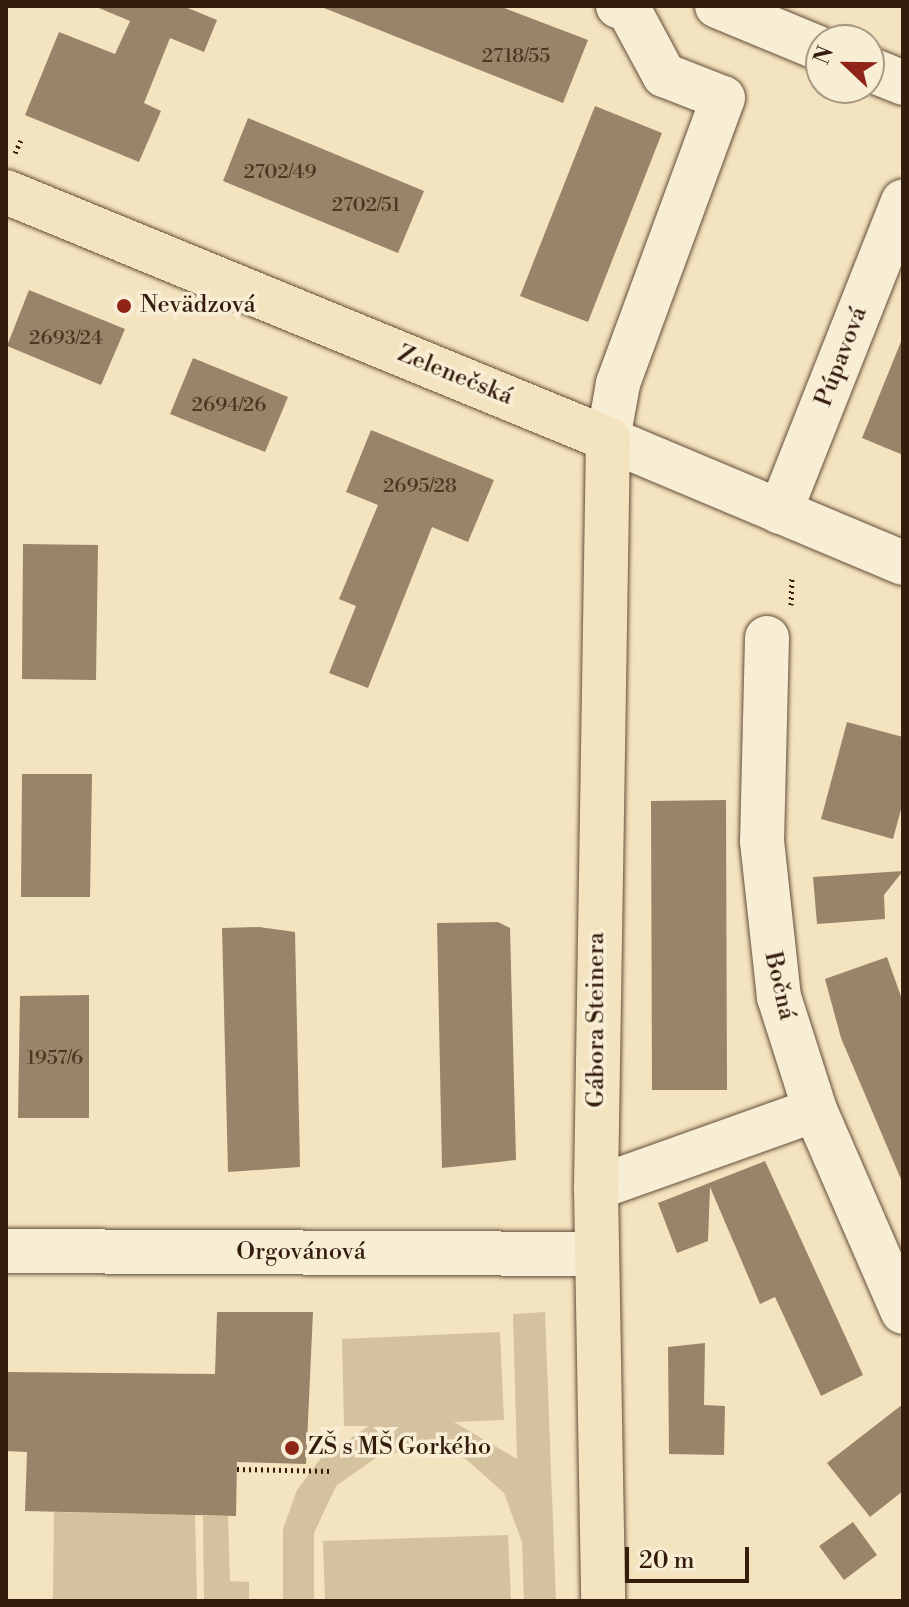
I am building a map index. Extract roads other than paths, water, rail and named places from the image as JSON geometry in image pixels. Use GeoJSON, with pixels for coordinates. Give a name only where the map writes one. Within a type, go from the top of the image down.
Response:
{"type":"FeatureCollection","features":[{"type":"Feature","properties":{"kind":"main road","name":"Zelenečská"},"geometry":{"type":"LineString","coordinates":[[6,192],[608,439]]}},
{"type":"Feature","properties":{"kind":"main road","name":"Gábora Steinera"},"geometry":{"type":"LineString","coordinates":[[603,1601],[596,1188],[608,439]]}},
{"type":"Feature","properties":{"kind":"street"},"geometry":{"type":"LineString","coordinates":[[608,439],[618,384],[723,98],[664,75],[629,10],[618,6]]}},
{"type":"Feature","properties":{"kind":"street"},"geometry":{"type":"LineString","coordinates":[[717,6],[805,42]]}},
{"type":"Feature","properties":{"kind":"street","name":"Púpavová"},"geometry":{"type":"LineString","coordinates":[[780,512],[903,201]]}},
{"type":"Feature","properties":{"kind":"street","name":"Zelenečská"},"geometry":{"type":"LineString","coordinates":[[608,439],[903,563]]}},
{"type":"Feature","properties":{"kind":"street","name":"Bočná"},"geometry":{"type":"LineString","coordinates":[[767,638],[766,924],[779,997],[815,1110],[903,1312]]}},
{"type":"Feature","properties":{"kind":"street"},"geometry":{"type":"LineString","coordinates":[[596,1188],[815,1110]]}},
{"type":"Feature","properties":{"kind":"street","name":"Orgovánová"},"geometry":{"type":"LineString","coordinates":[[6,1251],[596,1254]]}},
{"type":"Feature","properties":{"kind":"place","name":"Nevädzová"},"geometry":{"type":"Point","coordinates":[124,306]}},
{"type":"Feature","properties":{"kind":"place","name":"ZŠ s MŠ Gorkého"},"geometry":{"type":"Point","coordinates":[292,1448]}}]}
